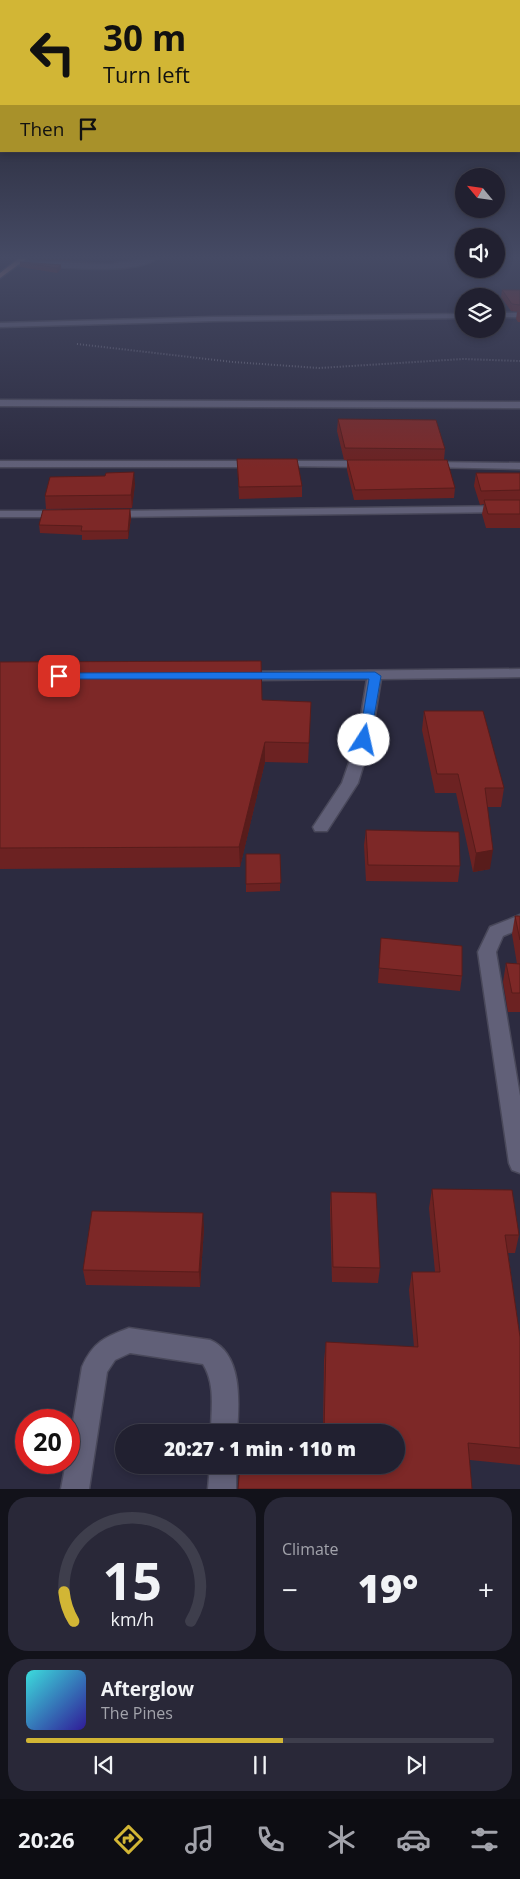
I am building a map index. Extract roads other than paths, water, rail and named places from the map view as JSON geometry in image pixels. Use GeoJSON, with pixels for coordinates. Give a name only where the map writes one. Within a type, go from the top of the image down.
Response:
{"type":"FeatureCollection","features":[{"type":"Feature","properties":{"kind":"street"},"geometry":{"type":"LineString","coordinates":[[0,403],[520,405]]}},
{"type":"Feature","properties":{"kind":"street"},"geometry":{"type":"LineString","coordinates":[[0,464],[382,465]]}},
{"type":"Feature","properties":{"kind":"street"},"geometry":{"type":"LineString","coordinates":[[421,465],[520,466]]}},
{"type":"Feature","properties":{"kind":"street"},"geometry":{"type":"LineString","coordinates":[[102,514],[520,509]]}},
{"type":"Feature","properties":{"kind":"street"},"geometry":{"type":"LineString","coordinates":[[0,514],[72,514]]}},
{"type":"Feature","properties":{"kind":"street"},"geometry":{"type":"LineString","coordinates":[[227,676],[520,674]]}},
{"type":"Feature","properties":{"kind":"street"},"geometry":{"type":"LineString","coordinates":[[321,827],[350,783],[364,740],[375,676]]}},
{"type":"Feature","properties":{"kind":"street"},"geometry":{"type":"LineString","coordinates":[[520,922],[496,932],[487,952],[520,1163]]}},
{"type":"Feature","properties":{"kind":"street"},"geometry":{"type":"LineString","coordinates":[[75,1489],[95,1367],[106,1351],[129,1340],[210,1353],[222,1371],[225,1396],[224,1424]]}},
{"type":"Feature","properties":{"kind":"street"},"geometry":{"type":"LineString","coordinates":[[222,1474],[222,1489]]}}]}
